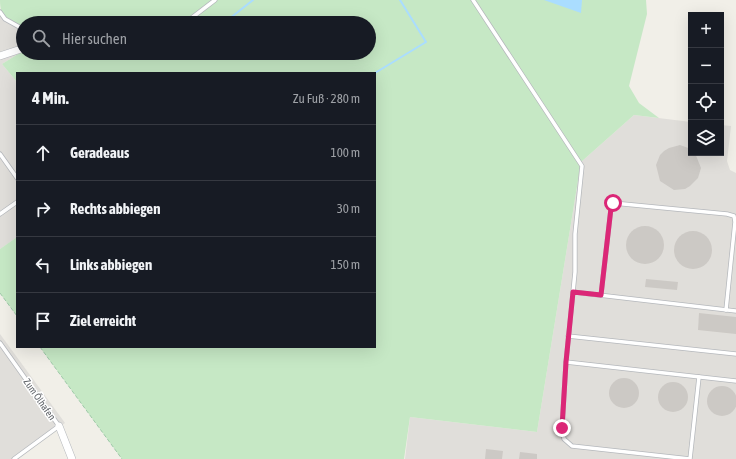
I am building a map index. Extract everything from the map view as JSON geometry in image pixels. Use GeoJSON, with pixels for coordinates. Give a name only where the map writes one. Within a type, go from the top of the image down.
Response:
{"type":"FeatureCollection","features":[{"type":"Feature","properties":{"kind":"street"},"geometry":{"type":"LineString","coordinates":[[2,56],[16,50]]}},
{"type":"Feature","properties":{"kind":"street","name":"Zum Ölhafen"},"geometry":{"type":"LineString","coordinates":[[59,426],[72,459]]}},
{"type":"Feature","properties":{"kind":"lane"},"geometry":{"type":"LineString","coordinates":[[194,16],[215,0]]}},
{"type":"Feature","properties":{"kind":"lane"},"geometry":{"type":"LineString","coordinates":[[473,0],[582,166],[575,234],[575,272],[566,362],[562,428],[564,439],[572,446],[690,459],[699,377]]}},
{"type":"Feature","properties":{"kind":"lane"},"geometry":{"type":"LineString","coordinates":[[0,12],[5,19],[16,25]]}},
{"type":"Feature","properties":{"kind":"lane"},"geometry":{"type":"LineString","coordinates":[[0,154],[16,177]]}},
{"type":"Feature","properties":{"kind":"lane"},"geometry":{"type":"LineString","coordinates":[[0,214],[16,203]]}},
{"type":"Feature","properties":{"kind":"lane"},"geometry":{"type":"LineString","coordinates":[[601,295],[611,208],[613,203],[727,214],[734,216],[735,222],[726,310]]}},
{"type":"Feature","properties":{"kind":"lane"},"geometry":{"type":"LineString","coordinates":[[573,292],[736,310]]}},
{"type":"Feature","properties":{"kind":"lane"},"geometry":{"type":"LineString","coordinates":[[568,336],[736,354]]}},
{"type":"Feature","properties":{"kind":"lane","name":"Zum Ölhafen"},"geometry":{"type":"LineString","coordinates":[[0,343],[59,426]]}},
{"type":"Feature","properties":{"kind":"lane"},"geometry":{"type":"LineString","coordinates":[[566,362],[736,381]]}},
{"type":"Feature","properties":{"kind":"lane"},"geometry":{"type":"LineString","coordinates":[[14,459],[59,426]]}},
{"type":"Feature","properties":{"kind":"path"},"geometry":{"type":"LineString","coordinates":[[0,293],[16,315]]}},
{"type":"Feature","properties":{"kind":"path"},"geometry":{"type":"LineString","coordinates":[[41,348],[122,459]]}},
{"type":"Feature","properties":{"kind":"shaded area"},"geometry":{"type":"Polygon","coordinates":[[[0,12],[16,24],[16,55],[2,64],[16,81],[16,238],[0,249],[0,12]]]}},
{"type":"Feature","properties":{"kind":"shaded area"},"geometry":{"type":"Polygon","coordinates":[[[634,115],[688,122],[688,156],[724,156],[724,125],[731,126],[727,161],[730,170],[736,173],[736,459],[405,459],[410,417],[537,432],[581,162],[634,115]]]}},
{"type":"Feature","properties":{"kind":"shaded area"},"geometry":{"type":"Polygon","coordinates":[[[0,334],[65,423],[14,459],[0,459],[0,334]]]}},
{"type":"Feature","properties":{"kind":"green space"},"geometry":{"type":"Polygon","coordinates":[[[0,0],[646,0],[647,14],[629,86],[639,103],[659,118],[634,115],[581,162],[537,432],[410,417],[404,459],[122,459],[41,348],[376,348],[376,72],[16,72],[16,81],[2,64],[16,55],[16,60],[376,60],[376,16],[16,16],[16,25],[3,15],[0,0]]]}},
{"type":"Feature","properties":{"kind":"green space"},"geometry":{"type":"Polygon","coordinates":[[[16,238],[16,315],[0,293],[0,249],[16,238]]]}},
{"type":"Feature","properties":{"kind":"water"},"geometry":{"type":"Polygon","coordinates":[[[544,0],[582,0],[581,13],[544,0]]]}},
{"type":"Feature","properties":{"kind":"building"},"geometry":{"type":"Polygon","coordinates":[[[680,145],[688,148],[688,156],[696,156],[701,168],[698,178],[685,189],[674,190],[660,181],[656,165],[660,155],[669,148],[680,145]]]}},
{"type":"Feature","properties":{"kind":"building"},"geometry":{"type":"Polygon","coordinates":[[[641,226],[649,226],[656,229],[661,234],[664,245],[661,256],[656,261],[649,264],[641,264],[634,261],[629,256],[626,249],[626,241],[629,234],[634,229],[641,226]]]}},
{"type":"Feature","properties":{"kind":"building"},"geometry":{"type":"Polygon","coordinates":[[[689,231],[697,231],[704,234],[709,239],[712,250],[709,261],[704,266],[697,269],[689,269],[682,266],[677,261],[674,254],[674,246],[677,239],[682,234],[689,231]]]}},
{"type":"Feature","properties":{"kind":"building"},"geometry":{"type":"Polygon","coordinates":[[[646,279],[678,282],[677,290],[645,287],[646,279]]]}},
{"type":"Feature","properties":{"kind":"building"},"geometry":{"type":"Polygon","coordinates":[[[699,313],[736,317],[736,334],[698,330],[699,313]]]}},
{"type":"Feature","properties":{"kind":"building"},"geometry":{"type":"Polygon","coordinates":[[[624,378],[630,379],[638,387],[638,399],[630,407],[624,408],[618,407],[610,399],[609,393],[610,387],[618,379],[624,378]]]}},
{"type":"Feature","properties":{"kind":"building"},"geometry":{"type":"Polygon","coordinates":[[[673,382],[679,383],[687,391],[687,403],[679,411],[673,412],[667,411],[659,403],[658,397],[659,391],[667,383],[673,382]]]}},
{"type":"Feature","properties":{"kind":"building"},"geometry":{"type":"Polygon","coordinates":[[[722,386],[728,387],[736,395],[736,407],[728,415],[722,416],[716,415],[708,407],[707,401],[708,395],[716,387],[722,386]]]}},
{"type":"Feature","properties":{"kind":"building"},"geometry":{"type":"Polygon","coordinates":[[[486,449],[503,451],[502,459],[485,459],[486,449]]]}},
{"type":"Feature","properties":{"kind":"building"},"geometry":{"type":"Polygon","coordinates":[[[520,452],[537,454],[537,459],[519,459],[520,452]]]}},
{"type":"Feature","properties":{"kind":"waterway"},"geometry":{"type":"LineString","coordinates":[[233,16],[253,0]]}},
{"type":"Feature","properties":{"kind":"waterway"},"geometry":{"type":"LineString","coordinates":[[376,72],[426,42],[400,0]]}},
{"type":"Feature","properties":{"kind":"route"},"geometry":{"type":"LineString","coordinates":[[562,428],[568,336],[573,292],[601,295],[611,208],[613,203]]}}]}
